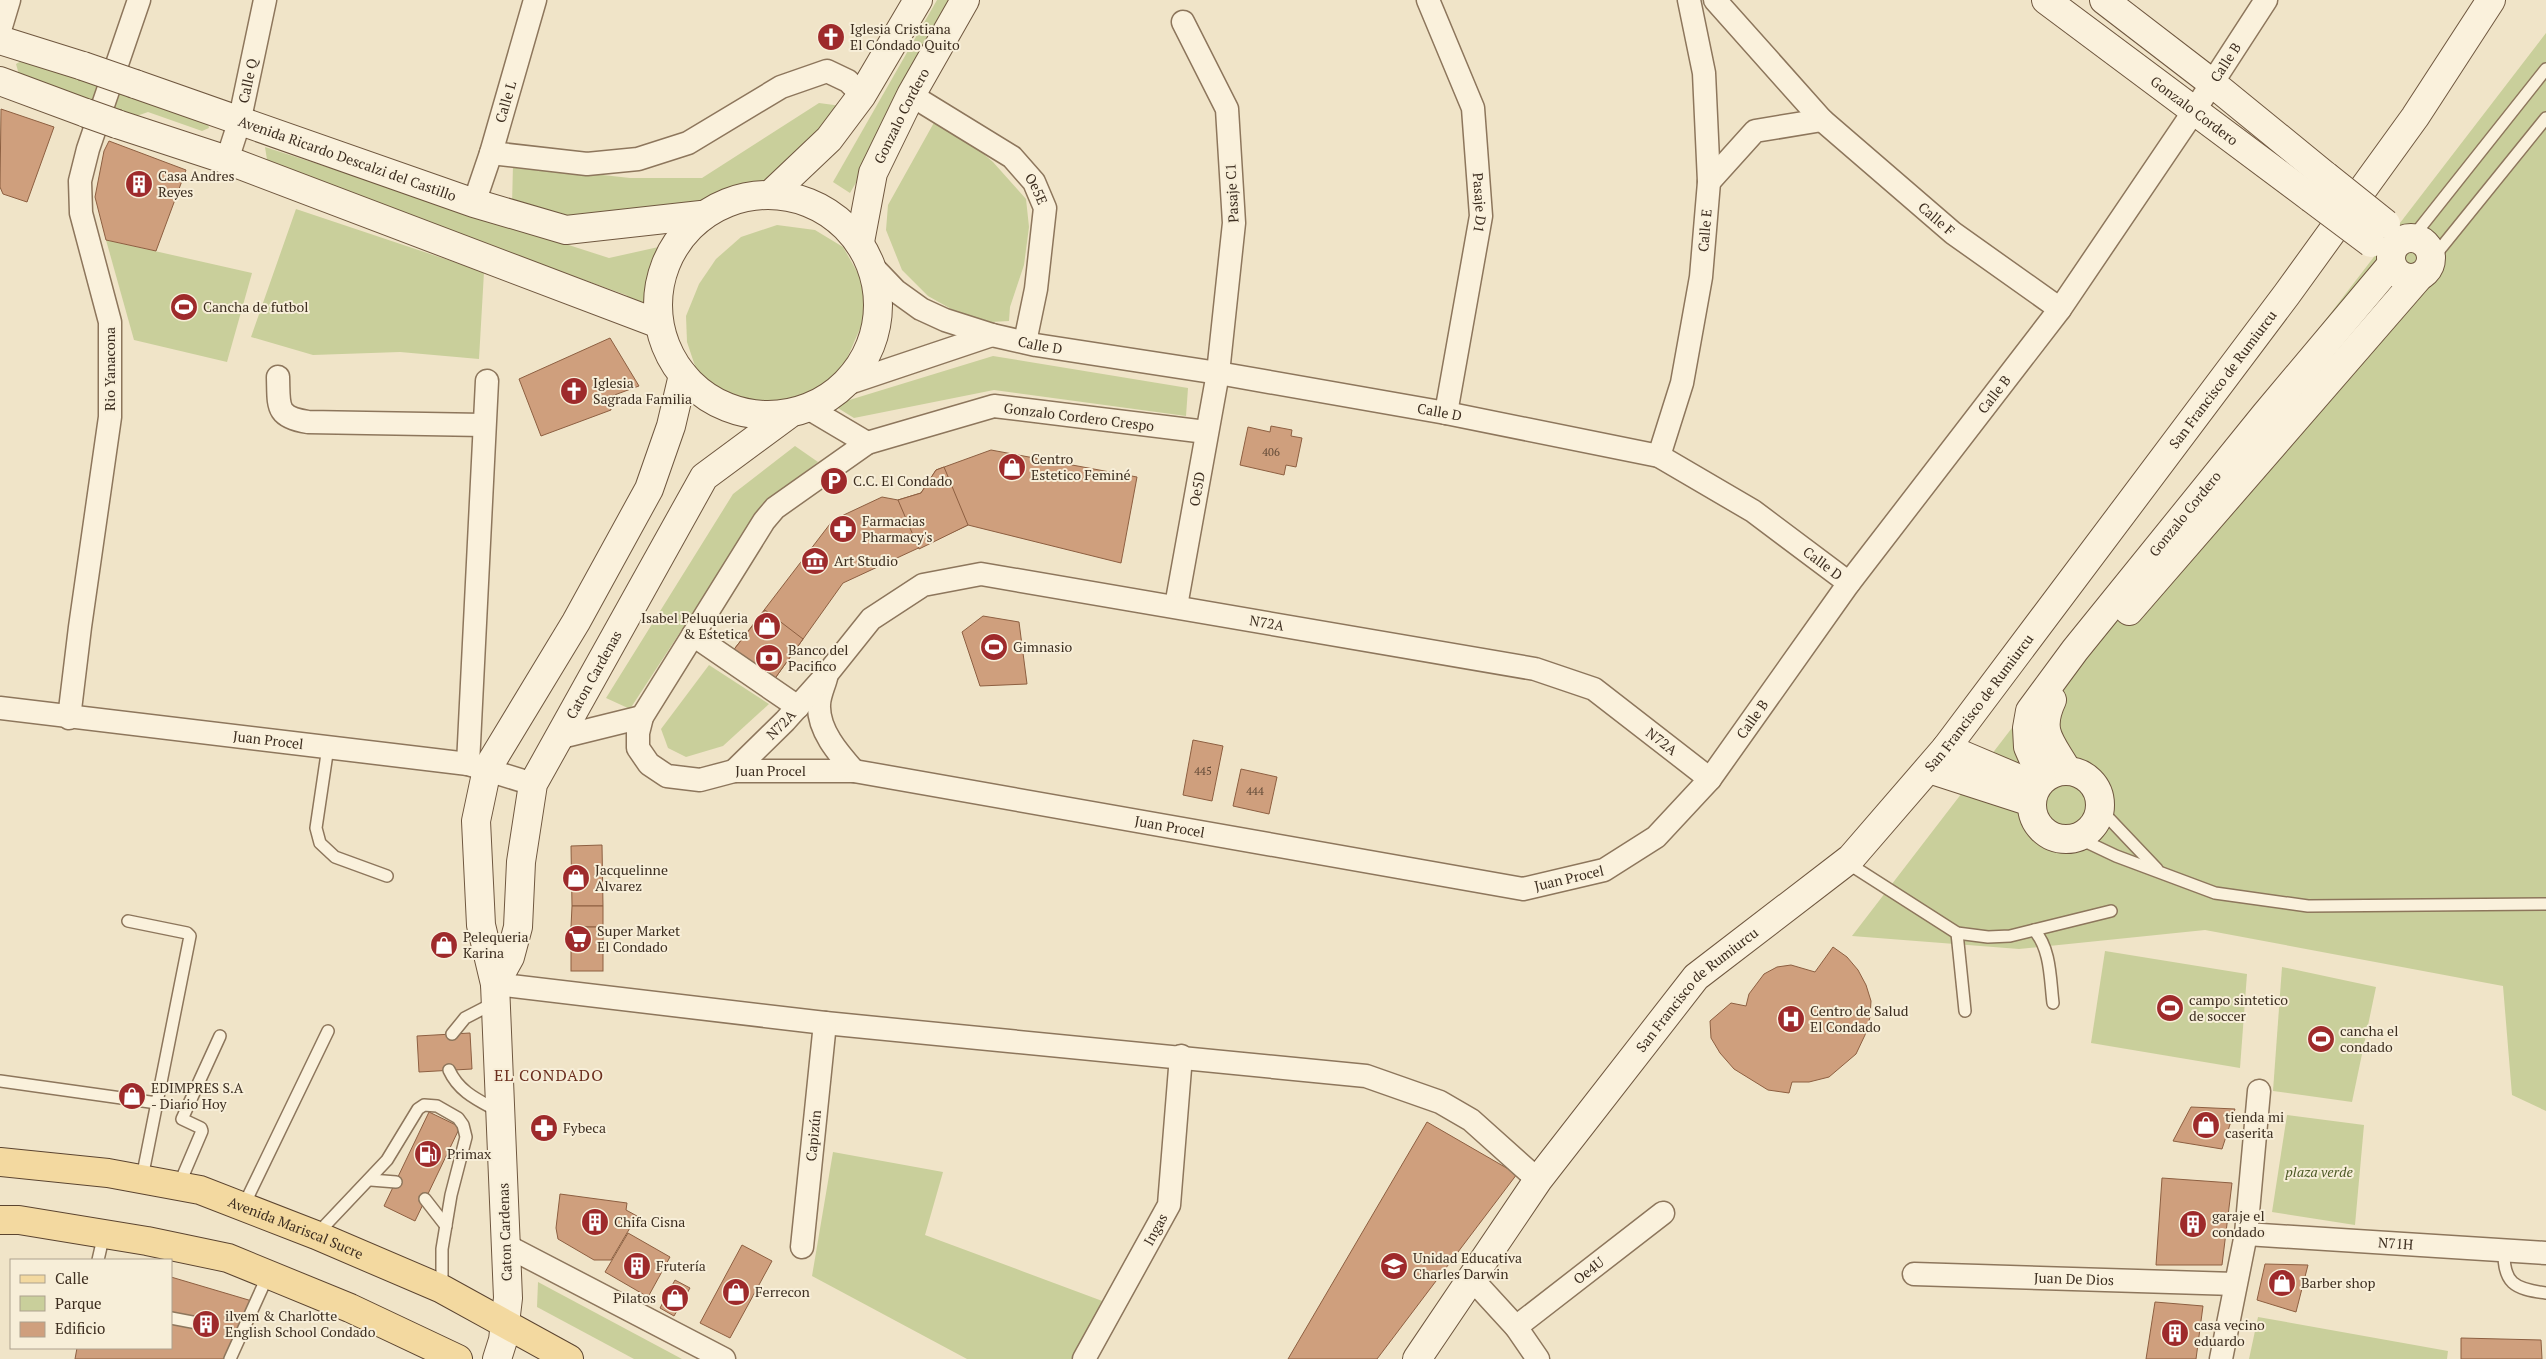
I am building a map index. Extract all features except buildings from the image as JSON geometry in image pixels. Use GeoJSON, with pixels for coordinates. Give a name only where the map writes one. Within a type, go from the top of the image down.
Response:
{"type":"FeatureCollection","features":[{"type":"Feature","properties":{"kind":"main road","name":"Avenida Mariscal Sucre"},"geometry":{"type":"LineString","coordinates":[[0,1162],[142,1178],[200,1190],[316,1235],[442,1289],[504,1325],[569,1359]]}},
{"type":"Feature","properties":{"kind":"main road"},"geometry":{"type":"LineString","coordinates":[[0,1220],[19,1220],[104,1234],[228,1258],[350,1308],[458,1359]]}},
{"type":"Feature","properties":{"kind":"street"},"geometry":{"type":"LineString","coordinates":[[0,30],[9,0]]}},
{"type":"Feature","properties":{"kind":"street","name":"Rio Yanacona"},"geometry":{"type":"LineString","coordinates":[[70,718],[80,627],[110,417],[110,322],[81,213],[80,181],[88,149],[139,0]]}},
{"type":"Feature","properties":{"kind":"street","name":"Calle Q"},"geometry":{"type":"LineString","coordinates":[[227,160],[239,123],[265,0]]}},
{"type":"Feature","properties":{"kind":"street","name":"Calle L"},"geometry":{"type":"LineString","coordinates":[[474,203],[491,153],[535,0]]}},
{"type":"Feature","properties":{"kind":"street"},"geometry":{"type":"LineString","coordinates":[[772,194],[829,139],[862,95],[918,0]]}},
{"type":"Feature","properties":{"kind":"street","name":"Gonzalo Cordero"},"geometry":{"type":"LineString","coordinates":[[860,242],[874,173],[911,95],[966,0]]}},
{"type":"Feature","properties":{"kind":"street","name":"Pasaje D1"},"geometry":{"type":"LineString","coordinates":[[1428,0],[1473,108],[1481,216],[1446,413]]}},
{"type":"Feature","properties":{"kind":"street","name":"Calle E"},"geometry":{"type":"LineString","coordinates":[[1659,456],[1682,383],[1701,277],[1709,182],[1704,73],[1689,0]]}},
{"type":"Feature","properties":{"kind":"street","name":"Calle F"},"geometry":{"type":"LineString","coordinates":[[1715,0],[1822,120],[1953,233],[2060,309]]}},
{"type":"Feature","properties":{"kind":"street","name":"Gonzalo Cordero"},"geometry":{"type":"LineString","coordinates":[[2036,789],[2028,747],[2030,711],[2075,650],[2265,415],[2392,244],[2311,198],[2046,0]]}},
{"type":"Feature","properties":{"kind":"street"},"geometry":{"type":"LineString","coordinates":[[2104,0],[2212,83],[2326,176],[2392,244],[2402,277],[2425,269],[2426,244],[2392,244]]}},
{"type":"Feature","properties":{"kind":"street","name":"Calle B"},"geometry":{"type":"LineString","coordinates":[[1710,779],[1849,583],[2060,309],[2266,0]]}},
{"type":"Feature","properties":{"kind":"street","name":"San Francisco de Rumiurcu"},"geometry":{"type":"LineString","coordinates":[[1417,1359],[1538,1180],[1696,977],[1846,862],[1946,748],[2293,286],[2415,117],[2491,0]]}},
{"type":"Feature","properties":{"kind":"street","name":"Pasaje C1"},"geometry":{"type":"LineString","coordinates":[[1184,22],[1227,109],[1234,222],[1218,373]]}},
{"type":"Feature","properties":{"kind":"street","name":"Avenida Ricardo Descalzi del Castillo"},"geometry":{"type":"LineString","coordinates":[[0,40],[83,66],[239,123],[474,203],[566,230],[701,215]]}},
{"type":"Feature","properties":{"kind":"street"},"geometry":{"type":"LineString","coordinates":[[491,153],[587,164],[638,159],[688,143],[782,87],[827,71],[848,81],[862,95]]}},
{"type":"Feature","properties":{"kind":"street"},"geometry":{"type":"LineString","coordinates":[[0,81],[117,124],[227,160],[659,324]]}},
{"type":"Feature","properties":{"kind":"street","name":"Oe5E"},"geometry":{"type":"LineString","coordinates":[[911,95],[1012,157],[1034,182],[1045,208],[1036,289],[1025,342]]}},
{"type":"Feature","properties":{"kind":"street"},"geometry":{"type":"LineString","coordinates":[[1709,182],[1755,131],[1822,120]]}},
{"type":"Feature","properties":{"kind":"street"},"geometry":{"type":"LineString","coordinates":[[849,383],[871,348],[880,308],[873,267],[860,242],[836,217],[806,200],[772,194],[735,198],[701,215],[675,242],[660,277],[659,324],[669,357],[683,375],[725,407],[756,416],[798,412],[867,444]]}},
{"type":"Feature","properties":{"kind":"street","name":"Calle D"},"geometry":{"type":"LineString","coordinates":[[873,267],[896,291],[921,308],[945,320],[992,335],[1446,413],[1659,456],[1753,511],[1849,583]]}},
{"type":"Feature","properties":{"kind":"street","name":"Gonzalo Cordero"},"geometry":{"type":"LineString","coordinates":[[2067,770],[2044,730],[2046,713],[2052,698],[2287,432],[2425,269]]}},
{"type":"Feature","properties":{"kind":"street"},"geometry":{"type":"LineString","coordinates":[[849,383],[992,335]]}},
{"type":"Feature","properties":{"kind":"street","name":"Oe5D"},"geometry":{"type":"LineString","coordinates":[[1176,606],[1218,373]]}},
{"type":"Feature","properties":{"kind":"street","name":"Caton Cardenas"},"geometry":{"type":"LineString","coordinates":[[477,766],[576,622],[650,488],[665,443],[683,375]]}},
{"type":"Feature","properties":{"kind":"street"},"geometry":{"type":"LineString","coordinates":[[278,377],[279,405],[281,411],[291,420],[308,422],[484,425]]}},
{"type":"Feature","properties":{"kind":"street","name":"Caton Cardenas"},"geometry":{"type":"LineString","coordinates":[[487,381],[484,425],[476,821],[482,925],[495,993],[508,1298],[503,1340],[498,1359]]}},
{"type":"Feature","properties":{"kind":"street","name":"Caton Cardenas"},"geometry":{"type":"LineString","coordinates":[[495,993],[510,957],[518,927],[521,862],[533,784],[561,737],[704,477],[798,412],[849,383]]}},
{"type":"Feature","properties":{"kind":"street","name":"Gonzalo Cordero Crespo"},"geometry":{"type":"LineString","coordinates":[[642,717],[764,521],[775,508],[867,444],[994,406],[1206,432]]}},
{"type":"Feature","properties":{"kind":"street"},"geometry":{"type":"LineString","coordinates":[[2265,415],[2287,432]]}},
{"type":"Feature","properties":{"kind":"street"},"geometry":{"type":"LineString","coordinates":[[634,517],[671,537]]}},
{"type":"Feature","properties":{"kind":"street","name":"N72A"},"geometry":{"type":"LineString","coordinates":[[734,772],[798,707],[871,619],[923,585],[981,574],[1535,669],[1594,689],[1710,779]]}},
{"type":"Feature","properties":{"kind":"street"},"geometry":{"type":"LineString","coordinates":[[576,622],[612,642]]}},
{"type":"Feature","properties":{"kind":"street"},"geometry":{"type":"LineString","coordinates":[[693,635],[798,707]]}},
{"type":"Feature","properties":{"kind":"street","name":"N72A"},"geometry":{"type":"LineString","coordinates":[[827,674],[819,705],[824,729],[834,749],[854,771]]}},
{"type":"Feature","properties":{"kind":"street","name":"Juan Procel"},"geometry":{"type":"LineString","coordinates":[[0,708],[477,766],[533,784]]}},
{"type":"Feature","properties":{"kind":"street"},"geometry":{"type":"LineString","coordinates":[[561,737],[642,717]]}},
{"type":"Feature","properties":{"kind":"street","name":"Juan Procel"},"geometry":{"type":"LineString","coordinates":[[642,717],[638,733],[638,748],[648,764],[667,776],[700,780],[734,772],[854,771],[1523,889],[1604,870],[1656,837],[1710,779]]}},
{"type":"Feature","properties":{"kind":"street"},"geometry":{"type":"LineString","coordinates":[[1946,748],[2036,789]]}},
{"type":"Feature","properties":{"kind":"street"},"geometry":{"type":"LineString","coordinates":[[1929,769],[2036,789],[2067,770],[2081,773],[2092,782],[2099,795],[2100,809],[2096,821],[2088,831],[2076,837],[2063,839],[2050,835],[2040,827],[2033,816],[2036,789]]}},
{"type":"Feature","properties":{"kind":"street"},"geometry":{"type":"LineString","coordinates":[[495,993],[1181,1056],[1366,1076],[1440,1102],[1471,1120],[1538,1180]]}},
{"type":"Feature","properties":{"kind":"street","name":"Capizún"},"geometry":{"type":"LineString","coordinates":[[802,1247],[825,1023]]}},
{"type":"Feature","properties":{"kind":"street","name":"Ingas"},"geometry":{"type":"LineString","coordinates":[[1084,1359],[1169,1205],[1181,1056]]}},
{"type":"Feature","properties":{"kind":"street"},"geometry":{"type":"LineString","coordinates":[[2222,1359],[2234,1284],[2246,1234],[2259,1091]]}},
{"type":"Feature","properties":{"kind":"street","name":"Oe4U"},"geometry":{"type":"LineString","coordinates":[[1516,1327],[1663,1213]]}},
{"type":"Feature","properties":{"kind":"street","name":"N71H"},"geometry":{"type":"LineString","coordinates":[[2246,1234],[2546,1253]]}},
{"type":"Feature","properties":{"kind":"street"},"geometry":{"type":"LineString","coordinates":[[505,1245],[724,1359]]}},
{"type":"Feature","properties":{"kind":"street","name":"Juan De Dios"},"geometry":{"type":"LineString","coordinates":[[1914,1274],[2234,1284]]}},
{"type":"Feature","properties":{"kind":"street"},"geometry":{"type":"LineString","coordinates":[[1472,1279],[1516,1327],[1538,1359]]}},
{"type":"Feature","properties":{"kind":"lane"},"geometry":{"type":"LineString","coordinates":[[2392,244],[2546,69]]}},
{"type":"Feature","properties":{"kind":"lane"},"geometry":{"type":"LineString","coordinates":[[2425,269],[2546,118]]}},
{"type":"Feature","properties":{"kind":"lane"},"geometry":{"type":"LineString","coordinates":[[328,748],[316,828],[320,843],[335,857],[387,876]]}},
{"type":"Feature","properties":{"kind":"lane"},"geometry":{"type":"LineString","coordinates":[[2100,809],[2160,872]]}},
{"type":"Feature","properties":{"kind":"lane"},"geometry":{"type":"LineString","coordinates":[[2076,837],[2215,893],[2308,906],[2546,904]]}},
{"type":"Feature","properties":{"kind":"lane"},"geometry":{"type":"LineString","coordinates":[[1846,862],[1956,933],[1988,937],[2010,936],[2111,911]]}},
{"type":"Feature","properties":{"kind":"lane"},"geometry":{"type":"LineString","coordinates":[[128,921],[187,933],[190,936],[142,1178]]}},
{"type":"Feature","properties":{"kind":"lane"},"geometry":{"type":"LineString","coordinates":[[2034,930],[2042,939],[2047,958],[2053,1003]]}},
{"type":"Feature","properties":{"kind":"lane"},"geometry":{"type":"LineString","coordinates":[[1956,933],[1965,1011]]}},
{"type":"Feature","properties":{"kind":"lane"},"geometry":{"type":"LineString","coordinates":[[452,1034],[465,1018],[495,993]]}},
{"type":"Feature","properties":{"kind":"lane"},"geometry":{"type":"LineString","coordinates":[[242,1207],[328,1031]]}},
{"type":"Feature","properties":{"kind":"lane"},"geometry":{"type":"LineString","coordinates":[[179,1185],[202,1131],[201,1128],[182,1119],[220,1036]]}},
{"type":"Feature","properties":{"kind":"lane"},"geometry":{"type":"LineString","coordinates":[[449,1070],[454,1082],[466,1093],[500,1112]]}},
{"type":"Feature","properties":{"kind":"lane"},"geometry":{"type":"LineString","coordinates":[[0,1081],[157,1103]]}},
{"type":"Feature","properties":{"kind":"lane"},"geometry":{"type":"LineString","coordinates":[[316,1235],[387,1160],[418,1110],[429,1104],[445,1110],[458,1118],[463,1125],[466,1137],[442,1249],[442,1289]]}},
{"type":"Feature","properties":{"kind":"lane"},"geometry":{"type":"LineString","coordinates":[[370,1180],[396,1182]]}},
{"type":"Feature","properties":{"kind":"lane"},"geometry":{"type":"LineString","coordinates":[[425,1199],[446,1226]]}},
{"type":"Feature","properties":{"kind":"lane"},"geometry":{"type":"LineString","coordinates":[[98,1259],[104,1234]]}},
{"type":"Feature","properties":{"kind":"lane"},"geometry":{"type":"LineString","coordinates":[[2504,1250],[2503,1270],[2507,1278],[2532,1291],[2546,1293]]}},
{"type":"Feature","properties":{"kind":"lane"},"geometry":{"type":"LineString","coordinates":[[230,1359],[268,1275]]}},
{"type":"Feature","properties":{"kind":"lane"},"geometry":{"type":"LineString","coordinates":[[172,1318],[213,1326]]}},
{"type":"Feature","properties":{"kind":"green space"},"geometry":{"type":"Polygon","coordinates":[[[937,0],[960,0],[850,193],[833,182],[937,0]]]}},
{"type":"Feature","properties":{"kind":"green space"},"geometry":{"type":"Polygon","coordinates":[[[2546,33],[2546,1111],[2512,1095],[2503,986],[2205,930],[2019,949],[1852,936],[2546,33]]]}},
{"type":"Feature","properties":{"kind":"green space"},"geometry":{"type":"Polygon","coordinates":[[[28,57],[207,120],[209,128],[202,131],[148,112],[131,118],[20,78],[16,64],[28,57]]]}},
{"type":"Feature","properties":{"kind":"green space"},"geometry":{"type":"Polygon","coordinates":[[[819,103],[849,107],[770,179],[699,210],[568,221],[512,205],[513,165],[630,178],[702,178],[819,103]]]}},
{"type":"Feature","properties":{"kind":"green space"},"geometry":{"type":"Polygon","coordinates":[[[936,119],[960,134],[993,162],[1026,199],[1029,227],[1024,265],[1010,307],[1009,321],[991,322],[977,319],[953,310],[928,296],[902,270],[886,230],[888,205],[936,119]]]}},
{"type":"Feature","properties":{"kind":"green space"},"geometry":{"type":"Polygon","coordinates":[[[265,147],[609,258],[663,246],[645,289],[645,311],[626,295],[268,166],[265,147]]]}},
{"type":"Feature","properties":{"kind":"green space"},"geometry":{"type":"Polygon","coordinates":[[[296,209],[484,272],[479,359],[400,352],[313,355],[251,337],[296,209]]]}},
{"type":"Feature","properties":{"kind":"green space"},"geometry":{"type":"Polygon","coordinates":[[[777,225],[815,230],[843,247],[863,282],[865,317],[842,370],[805,397],[772,406],[741,402],[713,388],[696,369],[687,342],[686,316],[699,284],[716,259],[741,237],[777,225]]]}},
{"type":"Feature","properties":{"kind":"green space","name":"Cancha de futbol"},"geometry":{"type":"Polygon","coordinates":[[[106,240],[252,273],[227,362],[134,340],[106,240]]]}},
{"type":"Feature","properties":{"kind":"green space"},"geometry":{"type":"Polygon","coordinates":[[[993,356],[1188,388],[1186,416],[994,390],[854,418],[833,405],[993,356]]]}},
{"type":"Feature","properties":{"kind":"green space"},"geometry":{"type":"Polygon","coordinates":[[[795,446],[818,462],[763,505],[630,709],[606,698],[733,494],[795,446]]]}},
{"type":"Feature","properties":{"kind":"green space"},"geometry":{"type":"Polygon","coordinates":[[[709,665],[769,704],[723,746],[686,757],[668,748],[661,729],[709,665]]]}},
{"type":"Feature","properties":{"kind":"green space","name":"campo sintetico de soccer"},"geometry":{"type":"Polygon","coordinates":[[[2105,951],[2247,974],[2240,1068],[2091,1043],[2105,951]]]}},
{"type":"Feature","properties":{"kind":"green space","name":"cancha el condado"},"geometry":{"type":"Polygon","coordinates":[[[2282,967],[2376,987],[2352,1102],[2273,1091],[2282,967]]]}},
{"type":"Feature","properties":{"kind":"green space","name":"plaza verde"},"geometry":{"type":"Polygon","coordinates":[[[2287,1115],[2364,1125],[2355,1225],[2272,1212],[2287,1115]]]}},
{"type":"Feature","properties":{"kind":"green space"},"geometry":{"type":"Polygon","coordinates":[[[833,1152],[943,1172],[925,1235],[1105,1302],[1073,1359],[967,1359],[812,1276],[833,1152]]]}},
{"type":"Feature","properties":{"kind":"green space"},"geometry":{"type":"Polygon","coordinates":[[[538,1282],[682,1359],[634,1359],[537,1307],[538,1282]]]}},
{"type":"Feature","properties":{"kind":"green space"},"geometry":{"type":"Polygon","coordinates":[[[2258,1317],[2448,1351],[2447,1359],[2249,1359],[2258,1317]]]}},
{"type":"Feature","properties":{"kind":"place","name":"Iglesia Cristiana El Condado Quito"},"geometry":{"type":"Point","coordinates":[831,37]}},
{"type":"Feature","properties":{"kind":"place","name":"Casa Andres Reyes"},"geometry":{"type":"Point","coordinates":[139,184]}},
{"type":"Feature","properties":{"kind":"place","name":"Cancha de futbol"},"geometry":{"type":"Point","coordinates":[184,307]}},
{"type":"Feature","properties":{"kind":"place","name":"Iglesia Sagrada Familia"},"geometry":{"type":"Point","coordinates":[574,391]}},
{"type":"Feature","properties":{"kind":"place","name":"Centro Estetico Feminé"},"geometry":{"type":"Point","coordinates":[1012,467]}},
{"type":"Feature","properties":{"kind":"place","name":"C.C. El Condado"},"geometry":{"type":"Point","coordinates":[834,481]}},
{"type":"Feature","properties":{"kind":"place","name":"Farmacias Pharmacy's"},"geometry":{"type":"Point","coordinates":[843,529]}},
{"type":"Feature","properties":{"kind":"place","name":"Art Studio"},"geometry":{"type":"Point","coordinates":[815,561]}},
{"type":"Feature","properties":{"kind":"place","name":"Isabel Peluqueria & Estetica"},"geometry":{"type":"Point","coordinates":[767,626]}},
{"type":"Feature","properties":{"kind":"place","name":"Gimnasio"},"geometry":{"type":"Point","coordinates":[994,647]}},
{"type":"Feature","properties":{"kind":"place","name":"Banco del Pacifico"},"geometry":{"type":"Point","coordinates":[769,658]}},
{"type":"Feature","properties":{"kind":"place","name":"Jacquelinne Alvarez"},"geometry":{"type":"Point","coordinates":[576,878]}},
{"type":"Feature","properties":{"kind":"place","name":"Super Market El Condado"},"geometry":{"type":"Point","coordinates":[578,939]}},
{"type":"Feature","properties":{"kind":"place","name":"Pelequeria Karina"},"geometry":{"type":"Point","coordinates":[444,945]}},
{"type":"Feature","properties":{"kind":"place","name":"campo sintetico de soccer"},"geometry":{"type":"Point","coordinates":[2170,1008]}},
{"type":"Feature","properties":{"kind":"place","name":"Centro de Salud El Condado"},"geometry":{"type":"Point","coordinates":[1791,1019]}},
{"type":"Feature","properties":{"kind":"place","name":"cancha el condado"},"geometry":{"type":"Point","coordinates":[2321,1039]}},
{"type":"Feature","properties":{"kind":"place","name":"EDIMPRES S.A - Diario Hoy"},"geometry":{"type":"Point","coordinates":[132,1096]}},
{"type":"Feature","properties":{"kind":"place","name":"tienda mi caserita"},"geometry":{"type":"Point","coordinates":[2206,1125]}},
{"type":"Feature","properties":{"kind":"place","name":"Fybeca"},"geometry":{"type":"Point","coordinates":[544,1128]}},
{"type":"Feature","properties":{"kind":"place","name":"Primax"},"geometry":{"type":"Point","coordinates":[428,1154]}},
{"type":"Feature","properties":{"kind":"place","name":"Chifa Cisna"},"geometry":{"type":"Point","coordinates":[595,1222]}},
{"type":"Feature","properties":{"kind":"place","name":"garaje el condado"},"geometry":{"type":"Point","coordinates":[2193,1224]}},
{"type":"Feature","properties":{"kind":"place","name":"Frutería"},"geometry":{"type":"Point","coordinates":[637,1266]}},
{"type":"Feature","properties":{"kind":"place","name":"Unidad Educativa Charles Darwin"},"geometry":{"type":"Point","coordinates":[1394,1266]}},
{"type":"Feature","properties":{"kind":"place","name":"Barber shop"},"geometry":{"type":"Point","coordinates":[2282,1283]}},
{"type":"Feature","properties":{"kind":"place","name":"Ferrecon"},"geometry":{"type":"Point","coordinates":[736,1292]}},
{"type":"Feature","properties":{"kind":"place","name":"Pilatos"},"geometry":{"type":"Point","coordinates":[675,1298]}},
{"type":"Feature","properties":{"kind":"place","name":"ilvem & Charlotte English School Condado"},"geometry":{"type":"Point","coordinates":[206,1324]}},
{"type":"Feature","properties":{"kind":"place","name":"casa vecino eduardo"},"geometry":{"type":"Point","coordinates":[2175,1333]}},
{"type":"Feature","properties":{"kind":"district","name":"EL CONDADO"},"geometry":{"type":"Point","coordinates":[549,1075]}}]}
